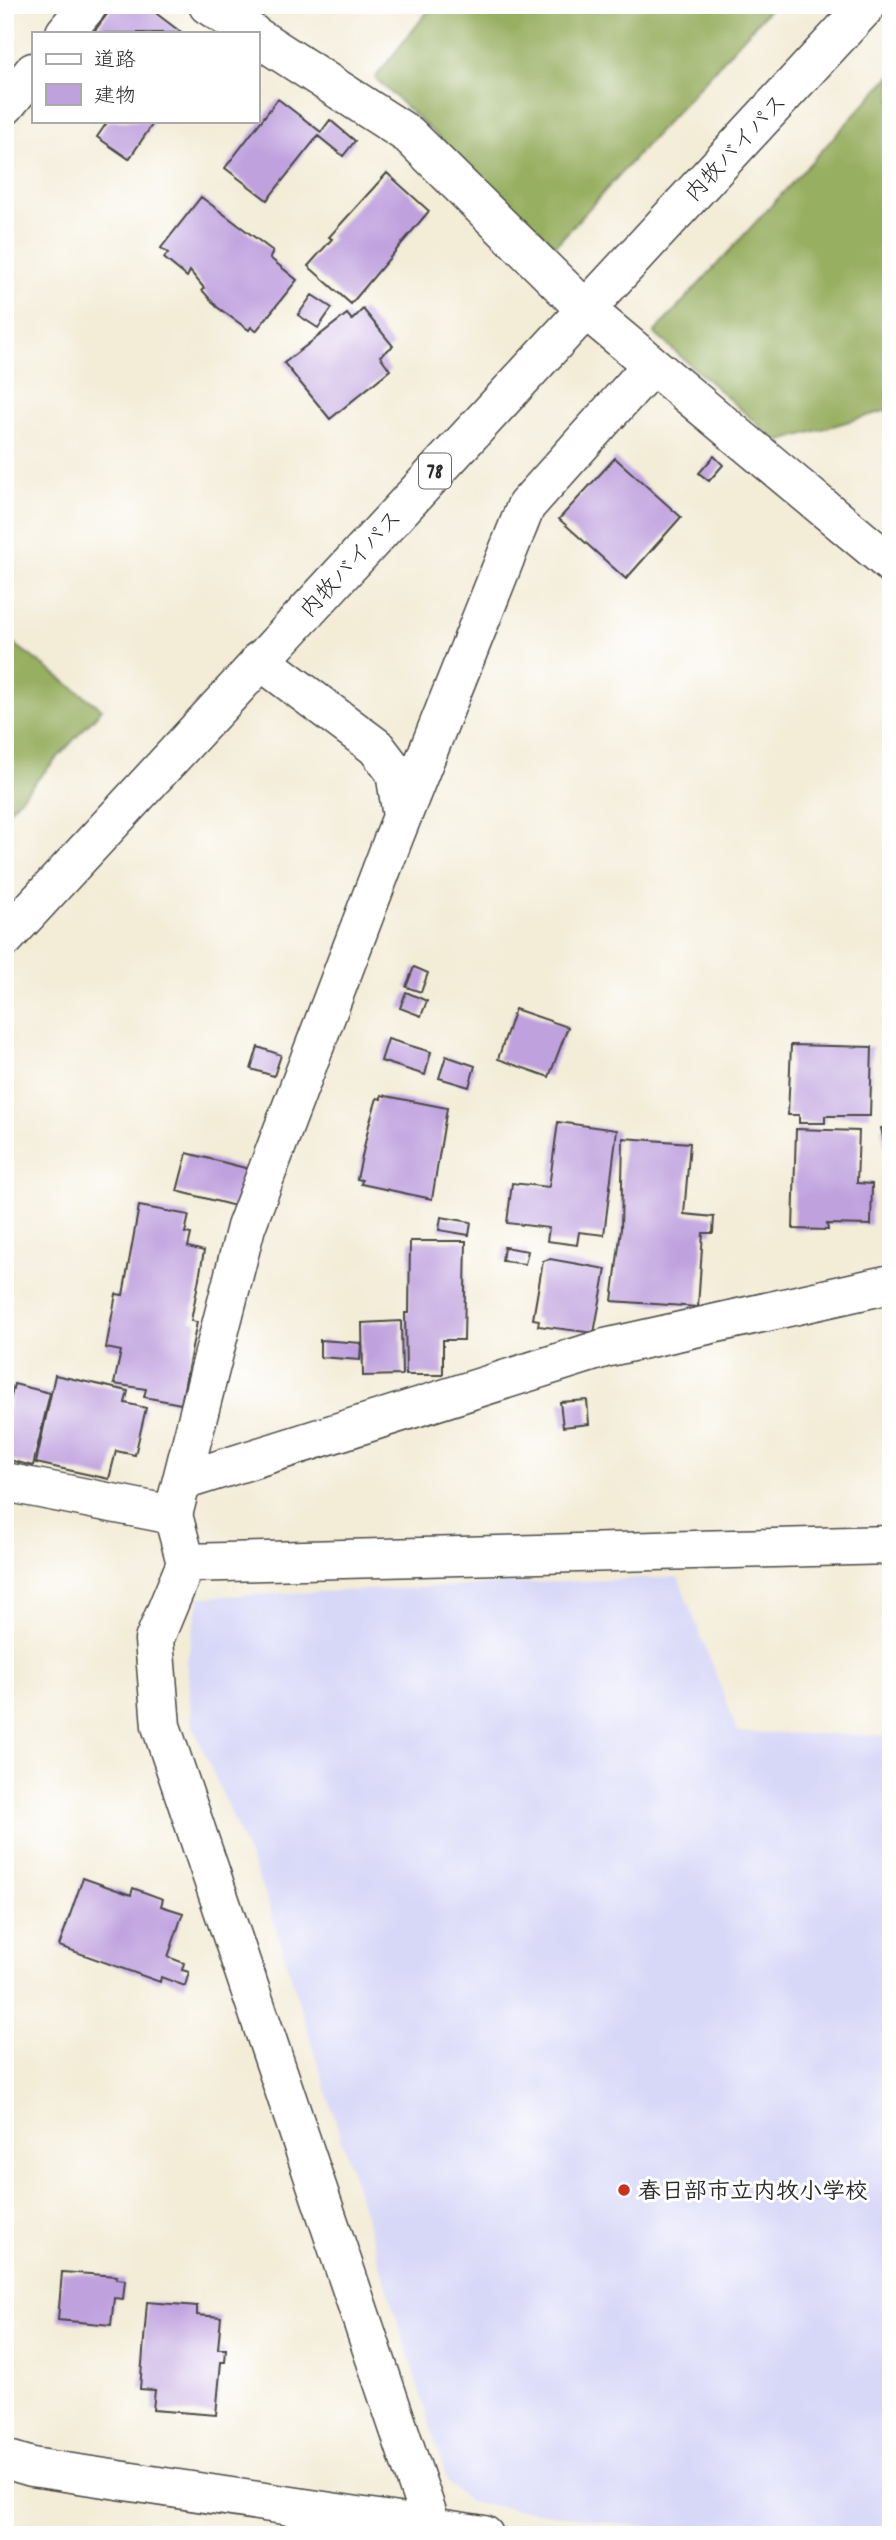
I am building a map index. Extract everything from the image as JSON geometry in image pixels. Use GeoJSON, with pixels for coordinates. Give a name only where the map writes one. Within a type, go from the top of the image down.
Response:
{"type":"FeatureCollection","features":[{"type":"Feature","properties":{"kind":"street"},"geometry":{"type":"LineString","coordinates":[[66,32],[88,5]]}},
{"type":"Feature","properties":{"kind":"street"},"geometry":{"type":"LineString","coordinates":[[208,5],[250,32]]}},
{"type":"Feature","properties":{"kind":"street","name":"内牧バイパス"},"geometry":{"type":"LineString","coordinates":[[5,938],[867,5]]}},
{"type":"Feature","properties":{"kind":"street"},"geometry":{"type":"LineString","coordinates":[[259,38],[409,135],[585,309],[891,564]]}},
{"type":"Feature","properties":{"kind":"street"},"geometry":{"type":"LineString","coordinates":[[5,106],[32,73]]}},
{"type":"Feature","properties":{"kind":"street"},"geometry":{"type":"LineString","coordinates":[[432,2526],[161,1726],[154,1640],[186,1563],[178,1498],[246,1227],[402,816],[526,506],[652,365]]}},
{"type":"Feature","properties":{"kind":"street"},"geometry":{"type":"LineString","coordinates":[[260,660],[376,747],[395,772],[402,816]]}},
{"type":"Feature","properties":{"kind":"street"},"geometry":{"type":"LineString","coordinates":[[5,1482],[178,1498],[604,1348],[891,1284]]}},
{"type":"Feature","properties":{"kind":"street"},"geometry":{"type":"LineString","coordinates":[[186,1563],[891,1545]]}},
{"type":"Feature","properties":{"kind":"street"},"geometry":{"type":"LineString","coordinates":[[5,2459],[32,2467],[484,2535]]}},
{"type":"Feature","properties":{"kind":"shaded area","name":"春日部市立内牧小学校"},"geometry":{"type":"Polygon","coordinates":[[[678,1577],[738,1732],[891,1736],[891,2535],[698,2535],[469,2502],[448,2483],[266,1896],[192,1724],[187,1660],[200,1597],[678,1577]]]}},
{"type":"Feature","properties":{"kind":"green space"},"geometry":{"type":"Polygon","coordinates":[[[433,5],[773,5],[555,246],[375,78],[433,5]]]}},
{"type":"Feature","properties":{"kind":"green space"},"geometry":{"type":"Polygon","coordinates":[[[891,75],[891,409],[778,442],[654,333],[891,75]]]}},
{"type":"Feature","properties":{"kind":"green space"},"geometry":{"type":"Polygon","coordinates":[[[5,637],[102,709],[5,815],[5,637]]]}},
{"type":"Feature","properties":{"kind":"building"},"geometry":{"type":"Polygon","coordinates":[[[114,5],[145,5],[181,32],[94,32],[114,5]]]}},
{"type":"Feature","properties":{"kind":"building"},"geometry":{"type":"Polygon","coordinates":[[[278,99],[321,132],[330,120],[355,141],[343,156],[318,136],[267,200],[225,168],[278,99]]]}},
{"type":"Feature","properties":{"kind":"building"},"geometry":{"type":"Polygon","coordinates":[[[107,122],[154,122],[129,159],[97,137],[107,122]]]}},
{"type":"Feature","properties":{"kind":"building"},"geometry":{"type":"Polygon","coordinates":[[[387,173],[429,211],[351,304],[308,266],[332,239],[329,237],[387,173]]]}},
{"type":"Feature","properties":{"kind":"building"},"geometry":{"type":"Polygon","coordinates":[[[201,197],[273,251],[270,258],[297,280],[256,331],[251,327],[249,330],[217,307],[190,271],[187,277],[164,258],[168,253],[161,248],[201,197]]]}},
{"type":"Feature","properties":{"kind":"building"},"geometry":{"type":"Polygon","coordinates":[[[312,295],[332,308],[318,328],[298,315],[312,295]]]}},
{"type":"Feature","properties":{"kind":"building"},"geometry":{"type":"Polygon","coordinates":[[[363,309],[393,346],[380,356],[390,370],[330,419],[284,363],[347,314],[352,320],[363,309]]]}},
{"type":"Feature","properties":{"kind":"building"},"geometry":{"type":"Polygon","coordinates":[[[714,456],[723,465],[709,481],[699,473],[714,456]]]}},
{"type":"Feature","properties":{"kind":"building"},"geometry":{"type":"Polygon","coordinates":[[[615,458],[681,517],[626,579],[559,519],[615,458]]]}},
{"type":"Feature","properties":{"kind":"building"},"geometry":{"type":"Polygon","coordinates":[[[414,967],[428,973],[421,992],[406,987],[414,967]]]}},
{"type":"Feature","properties":{"kind":"building"},"geometry":{"type":"Polygon","coordinates":[[[406,992],[427,1001],[421,1016],[400,1008],[406,992]]]}},
{"type":"Feature","properties":{"kind":"building"},"geometry":{"type":"Polygon","coordinates":[[[515,1009],[568,1027],[549,1077],[498,1059],[515,1009]]]}},
{"type":"Feature","properties":{"kind":"building"},"geometry":{"type":"Polygon","coordinates":[[[388,1039],[431,1052],[425,1075],[381,1061],[388,1039]]]}},
{"type":"Feature","properties":{"kind":"building"},"geometry":{"type":"Polygon","coordinates":[[[791,1045],[872,1047],[870,1116],[825,1116],[825,1123],[799,1123],[799,1115],[788,1115],[791,1045]]]}},
{"type":"Feature","properties":{"kind":"building"},"geometry":{"type":"Polygon","coordinates":[[[258,1047],[281,1055],[274,1076],[251,1069],[258,1047]]]}},
{"type":"Feature","properties":{"kind":"building"},"geometry":{"type":"Polygon","coordinates":[[[446,1056],[475,1066],[469,1087],[439,1078],[446,1056]]]}},
{"type":"Feature","properties":{"kind":"building"},"geometry":{"type":"Polygon","coordinates":[[[381,1095],[447,1108],[432,1199],[361,1184],[362,1180],[357,1179],[369,1125],[377,1098],[381,1099],[381,1095]]]}},
{"type":"Feature","properties":{"kind":"building"},"geometry":{"type":"Polygon","coordinates":[[[558,1122],[617,1130],[604,1235],[579,1232],[577,1245],[547,1241],[549,1228],[507,1223],[512,1183],[549,1187],[558,1122]]]}},
{"type":"Feature","properties":{"kind":"building"},"geometry":{"type":"Polygon","coordinates":[[[891,1126],[891,1169],[890,1169],[881,1128],[891,1126]]]}},
{"type":"Feature","properties":{"kind":"building"},"geometry":{"type":"Polygon","coordinates":[[[796,1129],[859,1131],[857,1183],[872,1184],[871,1225],[827,1224],[828,1230],[793,1229],[796,1129]]]}},
{"type":"Feature","properties":{"kind":"building"},"geometry":{"type":"Polygon","coordinates":[[[623,1138],[690,1143],[684,1214],[714,1217],[713,1233],[703,1233],[698,1307],[612,1301],[621,1229],[623,1138]]]}},
{"type":"Feature","properties":{"kind":"building"},"geometry":{"type":"Polygon","coordinates":[[[187,1153],[253,1170],[243,1208],[177,1191],[187,1153]]]}},
{"type":"Feature","properties":{"kind":"building"},"geometry":{"type":"Polygon","coordinates":[[[139,1206],[189,1215],[185,1233],[191,1234],[188,1247],[204,1251],[191,1321],[197,1322],[181,1404],[144,1397],[146,1389],[114,1384],[121,1351],[106,1348],[116,1294],[123,1295],[139,1206]]]}},
{"type":"Feature","properties":{"kind":"building"},"geometry":{"type":"Polygon","coordinates":[[[441,1217],[471,1222],[469,1235],[439,1230],[441,1217]]]}},
{"type":"Feature","properties":{"kind":"building"},"geometry":{"type":"Polygon","coordinates":[[[410,1241],[466,1241],[464,1340],[443,1340],[443,1375],[406,1375],[405,1313],[409,1313],[410,1241]]]}},
{"type":"Feature","properties":{"kind":"building"},"geometry":{"type":"Polygon","coordinates":[[[504,1247],[528,1251],[525,1264],[502,1261],[504,1247]]]}},
{"type":"Feature","properties":{"kind":"building"},"geometry":{"type":"Polygon","coordinates":[[[550,1259],[606,1269],[594,1333],[538,1326],[539,1320],[533,1319],[543,1261],[550,1259]]]}},
{"type":"Feature","properties":{"kind":"building"},"geometry":{"type":"Polygon","coordinates":[[[401,1321],[402,1375],[363,1376],[362,1323],[401,1321]]]}},
{"type":"Feature","properties":{"kind":"building"},"geometry":{"type":"Polygon","coordinates":[[[320,1340],[361,1343],[360,1360],[320,1357],[320,1340]]]}},
{"type":"Feature","properties":{"kind":"building"},"geometry":{"type":"Polygon","coordinates":[[[55,1375],[128,1391],[125,1403],[146,1408],[135,1455],[116,1451],[109,1479],[36,1463],[55,1375]]]}},
{"type":"Feature","properties":{"kind":"building"},"geometry":{"type":"Polygon","coordinates":[[[14,1384],[50,1393],[33,1466],[9,1460],[10,1456],[5,1455],[5,1422],[14,1384]]]}},
{"type":"Feature","properties":{"kind":"building"},"geometry":{"type":"Polygon","coordinates":[[[587,1400],[589,1424],[563,1427],[560,1402],[587,1400]]]}},
{"type":"Feature","properties":{"kind":"building"},"geometry":{"type":"Polygon","coordinates":[[[83,1878],[131,1895],[133,1888],[163,1899],[161,1906],[183,1913],[168,1957],[184,1963],[182,1970],[189,1972],[185,1986],[161,1977],[160,1982],[59,1946],[83,1878]]]}},
{"type":"Feature","properties":{"kind":"building"},"geometry":{"type":"Polygon","coordinates":[[[62,2272],[117,2276],[116,2279],[125,2280],[123,2299],[114,2298],[111,2325],[58,2320],[62,2272]]]}},
{"type":"Feature","properties":{"kind":"building"},"geometry":{"type":"Polygon","coordinates":[[[147,2302],[197,2306],[197,2315],[221,2317],[218,2349],[226,2349],[225,2362],[221,2362],[216,2415],[153,2410],[155,2390],[140,2389],[147,2302]]]}},
{"type":"Feature","properties":{"kind":"place","name":"春日部市立内牧小学校"},"geometry":{"type":"Point","coordinates":[624,2190]}}]}
